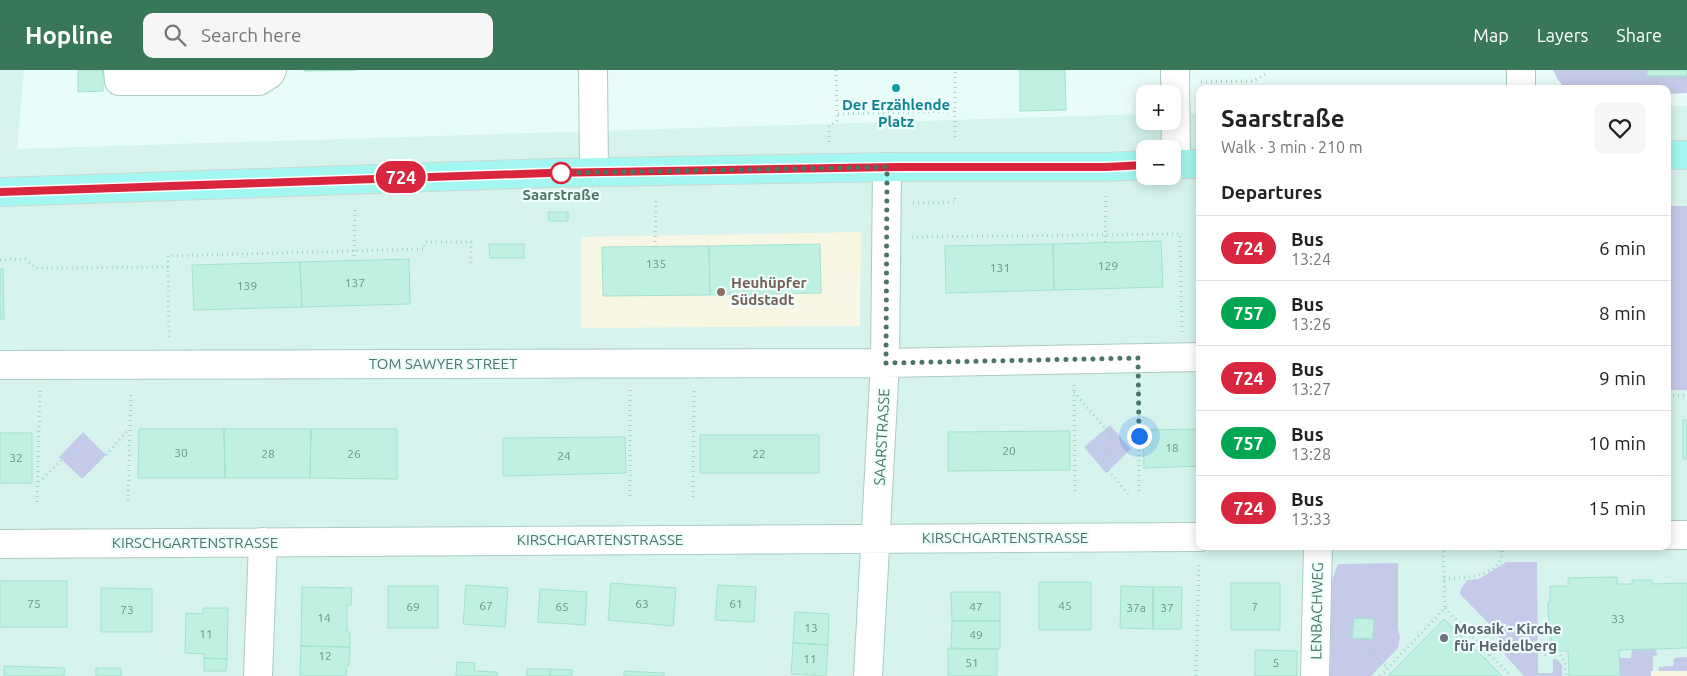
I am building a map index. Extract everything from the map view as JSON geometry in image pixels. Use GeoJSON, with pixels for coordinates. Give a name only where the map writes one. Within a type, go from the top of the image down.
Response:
{"type":"FeatureCollection","features":[{"type":"Feature","properties":{"kind":"main road"},"geometry":{"type":"LineString","coordinates":[[1671,155],[1687,155]]}},
{"type":"Feature","properties":{"kind":"main road"},"geometry":{"type":"LineString","coordinates":[[0,192],[594,172],[1136,165]]}},
{"type":"Feature","properties":{"kind":"street"},"geometry":{"type":"LineString","coordinates":[[118,70],[119,81],[259,81],[270,74],[272,70]]}},
{"type":"Feature","properties":{"kind":"street"},"geometry":{"type":"LineString","coordinates":[[593,70],[594,172]]}},
{"type":"Feature","properties":{"kind":"street"},"geometry":{"type":"LineString","coordinates":[[1521,70],[1522,85]]}},
{"type":"Feature","properties":{"kind":"street"},"geometry":{"type":"LineString","coordinates":[[1175,76],[1183,164]]}},
{"type":"Feature","properties":{"kind":"street","name":"SAARSTRASSE"},"geometry":{"type":"LineString","coordinates":[[868,676],[886,363],[887,167]]}},
{"type":"Feature","properties":{"kind":"street","name":"TOM SAWYER STREET"},"geometry":{"type":"LineString","coordinates":[[0,365],[886,363],[1191,358]]}},
{"type":"Feature","properties":{"kind":"street"},"geometry":{"type":"LineString","coordinates":[[1671,535],[1687,535]]}},
{"type":"Feature","properties":{"kind":"street","name":"KIRSCHGARTENSTRASSE"},"geometry":{"type":"LineString","coordinates":[[0,544],[1196,537]]}},
{"type":"Feature","properties":{"kind":"street"},"geometry":{"type":"LineString","coordinates":[[258,676],[263,542]]}},
{"type":"Feature","properties":{"kind":"street","name":"LENBACHWEG"},"geometry":{"type":"LineString","coordinates":[[1316,676],[1318,550]]}},
{"type":"Feature","properties":{"kind":"path"},"geometry":{"type":"LineString","coordinates":[[836,70],[836,114],[955,111],[955,70]]}},
{"type":"Feature","properties":{"kind":"path"},"geometry":{"type":"LineString","coordinates":[[1175,76],[1253,81],[1266,74]]}},
{"type":"Feature","properties":{"kind":"path"},"geometry":{"type":"LineString","coordinates":[[1105,242],[1106,167]]}},
{"type":"Feature","properties":{"kind":"path"},"geometry":{"type":"LineString","coordinates":[[655,246],[657,171]]}},
{"type":"Feature","properties":{"kind":"path"},"geometry":{"type":"LineString","coordinates":[[354,260],[355,179]]}},
{"type":"Feature","properties":{"kind":"path"},"geometry":{"type":"LineString","coordinates":[[912,237],[1180,234],[1191,358]]}},
{"type":"Feature","properties":{"kind":"path"},"geometry":{"type":"LineString","coordinates":[[170,365],[168,256],[424,250],[424,242],[471,242],[471,263]]}},
{"type":"Feature","properties":{"kind":"path"},"geometry":{"type":"LineString","coordinates":[[0,260],[25,260],[36,268],[168,267]]}},
{"type":"Feature","properties":{"kind":"path"},"geometry":{"type":"LineString","coordinates":[[1138,358],[1139,494]]}},
{"type":"Feature","properties":{"kind":"path"},"geometry":{"type":"LineString","coordinates":[[1073,360],[1075,495]]}},
{"type":"Feature","properties":{"kind":"path"},"geometry":{"type":"LineString","coordinates":[[630,364],[630,497]]}},
{"type":"Feature","properties":{"kind":"path"},"geometry":{"type":"LineString","coordinates":[[693,497],[694,364]]}},
{"type":"Feature","properties":{"kind":"path"},"geometry":{"type":"LineString","coordinates":[[37,502],[39,482],[40,365]]}},
{"type":"Feature","properties":{"kind":"path"},"geometry":{"type":"LineString","coordinates":[[128,501],[132,366]]}},
{"type":"Feature","properties":{"kind":"path"},"geometry":{"type":"LineString","coordinates":[[1074,392],[1111,435],[1103,464],[1128,494]]}},
{"type":"Feature","properties":{"kind":"path"},"geometry":{"type":"LineString","coordinates":[[1671,396],[1687,395]]}},
{"type":"Feature","properties":{"kind":"path"},"geometry":{"type":"LineString","coordinates":[[106,455],[130,429]]}},
{"type":"Feature","properties":{"kind":"path"},"geometry":{"type":"LineString","coordinates":[[39,482],[62,460]]}},
{"type":"Feature","properties":{"kind":"path"},"geometry":{"type":"LineString","coordinates":[[1196,676],[1200,550]]}},
{"type":"Feature","properties":{"kind":"path"},"geometry":{"type":"LineString","coordinates":[[1444,550],[1445,608],[1511,676]]}},
{"type":"Feature","properties":{"kind":"path"},"geometry":{"type":"LineString","coordinates":[[1444,579],[1481,575],[1497,565],[1501,558],[1502,550]]}},
{"type":"Feature","properties":{"kind":"path"},"geometry":{"type":"LineString","coordinates":[[1380,676],[1445,608]]}},
{"type":"Feature","properties":{"kind":"path"},"geometry":{"type":"LineString","coordinates":[[1364,639],[1364,646],[1388,668]]}},
{"type":"Feature","properties":{"kind":"path"},"geometry":{"type":"LineString","coordinates":[[1402,653],[1406,657]]}},
{"type":"Feature","properties":{"kind":"path"},"geometry":{"type":"LineString","coordinates":[[1545,655],[1561,653],[1565,662],[1566,676]]}},
{"type":"Feature","properties":{"kind":"path"},"geometry":{"type":"LineString","coordinates":[[1485,659],[1489,654]]}},
{"type":"Feature","properties":{"kind":"shaded area"},"geometry":{"type":"Polygon","coordinates":[[[0,70],[24,70],[17,149],[1136,114],[1136,130],[1181,130],[1181,113],[1196,113],[1196,550],[1671,550],[1671,106],[1687,106],[1687,676],[0,676],[0,70]]]}},
{"type":"Feature","properties":{"kind":"shaded area"},"geometry":{"type":"Polygon","coordinates":[[[1553,70],[1687,70],[1687,93],[1671,94],[1671,85],[1562,85],[1553,70]]]}},
{"type":"Feature","properties":{"kind":"shaded area"},"geometry":{"type":"Polygon","coordinates":[[[1671,206],[1687,206],[1687,390],[1671,390],[1671,206]]]}},
{"type":"Feature","properties":{"kind":"shaded area","name":"Heuhüpfer Südstadt"},"geometry":{"type":"Polygon","coordinates":[[[861,232],[860,326],[581,328],[581,237],[861,232]]]}},
{"type":"Feature","properties":{"kind":"shaded area"},"geometry":{"type":"Polygon","coordinates":[[[1110,425],[1131,449],[1106,473],[1084,447],[1110,425]]]}},
{"type":"Feature","properties":{"kind":"shaded area"},"geometry":{"type":"Polygon","coordinates":[[[83,432],[106,455],[82,479],[59,457],[83,432]]]}},
{"type":"Feature","properties":{"kind":"shaded area"},"geometry":{"type":"Polygon","coordinates":[[[1506,562],[1537,562],[1538,673],[1553,673],[1553,659],[1557,659],[1562,665],[1562,676],[1524,676],[1505,655],[1504,647],[1506,644],[1494,633],[1496,631],[1460,594],[1467,580],[1479,579],[1506,562]]]}},
{"type":"Feature","properties":{"kind":"shaded area"},"geometry":{"type":"Polygon","coordinates":[[[1398,563],[1398,629],[1400,637],[1398,648],[1371,676],[1330,676],[1332,581],[1338,564],[1398,563]]]}},
{"type":"Feature","properties":{"kind":"shaded area"},"geometry":{"type":"Polygon","coordinates":[[[1655,649],[1658,655],[1653,656],[1651,676],[1620,676],[1619,658],[1631,658],[1632,650],[1655,649]]]}},
{"type":"Feature","properties":{"kind":"shaded area"},"geometry":{"type":"Polygon","coordinates":[[[1687,657],[1687,671],[1659,671],[1659,667],[1673,666],[1674,658],[1687,657]]]}},
{"type":"Feature","properties":{"kind":"shaded area"},"geometry":{"type":"Polygon","coordinates":[[[1651,671],[1687,671],[1687,676],[1651,676],[1651,671]]]}},
{"type":"Feature","properties":{"kind":"building"},"geometry":{"type":"Polygon","coordinates":[[[78,70],[103,70],[103,91],[78,92],[78,70]]]}},
{"type":"Feature","properties":{"kind":"building"},"geometry":{"type":"Polygon","coordinates":[[[304,70],[357,70],[304,71],[304,70]]]}},
{"type":"Feature","properties":{"kind":"building"},"geometry":{"type":"Polygon","coordinates":[[[1020,70],[1065,70],[1066,110],[1020,111],[1020,70]]]}},
{"type":"Feature","properties":{"kind":"building"},"geometry":{"type":"Polygon","coordinates":[[[1647,70],[1687,70],[1687,76],[1647,76],[1647,70]]]}},
{"type":"Feature","properties":{"kind":"building"},"geometry":{"type":"Polygon","coordinates":[[[548,212],[568,212],[568,221],[549,221],[548,212]]]}},
{"type":"Feature","properties":{"kind":"building"},"geometry":{"type":"Polygon","coordinates":[[[1161,241],[1163,287],[1054,290],[1053,244],[1161,241]]]}},
{"type":"Feature","properties":{"kind":"building"},"geometry":{"type":"Polygon","coordinates":[[[489,244],[524,244],[524,258],[490,258],[489,244]]]}},
{"type":"Feature","properties":{"kind":"building"},"geometry":{"type":"Polygon","coordinates":[[[820,244],[821,293],[710,295],[709,246],[820,244]]]}},
{"type":"Feature","properties":{"kind":"building"},"geometry":{"type":"Polygon","coordinates":[[[1053,244],[1054,290],[946,293],[945,246],[1053,244]]]}},
{"type":"Feature","properties":{"kind":"building"},"geometry":{"type":"Polygon","coordinates":[[[709,246],[710,295],[603,296],[602,247],[709,246]]]}},
{"type":"Feature","properties":{"kind":"building"},"geometry":{"type":"Polygon","coordinates":[[[409,259],[410,304],[302,307],[300,262],[409,259]]]}},
{"type":"Feature","properties":{"kind":"building"},"geometry":{"type":"Polygon","coordinates":[[[300,262],[302,307],[194,310],[192,265],[300,262]]]}},
{"type":"Feature","properties":{"kind":"building"},"geometry":{"type":"Polygon","coordinates":[[[0,269],[3,269],[4,319],[0,319],[0,269]]]}},
{"type":"Feature","properties":{"kind":"building"},"geometry":{"type":"Polygon","coordinates":[[[1683,420],[1687,420],[1687,459],[1683,459],[1683,420]]]}},
{"type":"Feature","properties":{"kind":"building"},"geometry":{"type":"Polygon","coordinates":[[[139,429],[224,429],[225,478],[138,478],[139,429]]]}},
{"type":"Feature","properties":{"kind":"building"},"geometry":{"type":"Polygon","coordinates":[[[224,429],[311,429],[310,478],[225,478],[224,429]]]}},
{"type":"Feature","properties":{"kind":"building"},"geometry":{"type":"Polygon","coordinates":[[[311,429],[397,429],[397,479],[310,478],[311,429]]]}},
{"type":"Feature","properties":{"kind":"building"},"geometry":{"type":"Polygon","coordinates":[[[1196,429],[1196,466],[1144,468],[1143,430],[1196,429]]]}},
{"type":"Feature","properties":{"kind":"building"},"geometry":{"type":"Polygon","coordinates":[[[1070,431],[1070,470],[948,471],[948,432],[1070,431]]]}},
{"type":"Feature","properties":{"kind":"building"},"geometry":{"type":"Polygon","coordinates":[[[0,433],[32,433],[32,483],[0,483],[0,433]]]}},
{"type":"Feature","properties":{"kind":"building"},"geometry":{"type":"Polygon","coordinates":[[[700,435],[819,435],[819,473],[700,473],[700,435]]]}},
{"type":"Feature","properties":{"kind":"building"},"geometry":{"type":"Polygon","coordinates":[[[625,437],[626,473],[503,476],[503,438],[625,437]]]}},
{"type":"Feature","properties":{"kind":"building"},"geometry":{"type":"Polygon","coordinates":[[[1617,577],[1617,584],[1632,584],[1632,580],[1652,580],[1652,584],[1687,583],[1687,648],[1619,650],[1620,676],[1569,676],[1568,651],[1551,651],[1548,602],[1550,602],[1550,586],[1568,586],[1568,578],[1617,577]]]}},
{"type":"Feature","properties":{"kind":"building"},"geometry":{"type":"Polygon","coordinates":[[[0,581],[67,581],[67,627],[0,627],[0,581]]]}},
{"type":"Feature","properties":{"kind":"building"},"geometry":{"type":"Polygon","coordinates":[[[1039,582],[1091,582],[1091,630],[1039,630],[1039,582]]]}},
{"type":"Feature","properties":{"kind":"building"},"geometry":{"type":"Polygon","coordinates":[[[611,583],[676,588],[673,626],[608,620],[611,583]]]}},
{"type":"Feature","properties":{"kind":"building"},"geometry":{"type":"Polygon","coordinates":[[[1231,583],[1280,583],[1280,630],[1231,630],[1231,583]]]}},
{"type":"Feature","properties":{"kind":"building"},"geometry":{"type":"Polygon","coordinates":[[[466,585],[508,588],[505,627],[463,624],[466,585]]]}},
{"type":"Feature","properties":{"kind":"building"},"geometry":{"type":"Polygon","coordinates":[[[718,585],[756,587],[754,622],[715,620],[718,585]]]}},
{"type":"Feature","properties":{"kind":"building"},"geometry":{"type":"Polygon","coordinates":[[[388,586],[438,586],[438,628],[388,628],[388,586]]]}},
{"type":"Feature","properties":{"kind":"building"},"geometry":{"type":"Polygon","coordinates":[[[1121,586],[1153,587],[1153,629],[1120,628],[1121,586]]]}},
{"type":"Feature","properties":{"kind":"building"},"geometry":{"type":"Polygon","coordinates":[[[302,587],[352,588],[351,605],[347,605],[347,632],[350,632],[350,647],[301,646],[302,587]]]}},
{"type":"Feature","properties":{"kind":"building"},"geometry":{"type":"Polygon","coordinates":[[[1153,587],[1182,587],[1181,629],[1153,629],[1153,587]]]}},
{"type":"Feature","properties":{"kind":"building"},"geometry":{"type":"Polygon","coordinates":[[[101,588],[152,589],[152,632],[101,632],[101,588]]]}},
{"type":"Feature","properties":{"kind":"building"},"geometry":{"type":"Polygon","coordinates":[[[540,589],[587,592],[585,625],[538,622],[540,589]]]}},
{"type":"Feature","properties":{"kind":"building"},"geometry":{"type":"Polygon","coordinates":[[[951,592],[1000,592],[1000,621],[952,621],[951,592]]]}},
{"type":"Feature","properties":{"kind":"building"},"geometry":{"type":"Polygon","coordinates":[[[203,608],[228,608],[227,659],[204,658],[204,654],[185,653],[186,613],[203,614],[203,608]]]}},
{"type":"Feature","properties":{"kind":"building"},"geometry":{"type":"Polygon","coordinates":[[[795,612],[829,614],[828,645],[793,643],[795,612]]]}},
{"type":"Feature","properties":{"kind":"building"},"geometry":{"type":"Polygon","coordinates":[[[1354,618],[1374,619],[1373,639],[1352,638],[1354,618]]]}},
{"type":"Feature","properties":{"kind":"building","name":"Mosaik - Kirche für Heidelberg"},"geometry":{"type":"Polygon","coordinates":[[[1444,619],[1485,659],[1502,676],[1388,676],[1444,619]]]}},
{"type":"Feature","properties":{"kind":"building"},"geometry":{"type":"Polygon","coordinates":[[[952,621],[1000,621],[1000,649],[951,649],[952,621]]]}},
{"type":"Feature","properties":{"kind":"building"},"geometry":{"type":"Polygon","coordinates":[[[793,643],[828,645],[826,676],[791,674],[793,643]]]}},
{"type":"Feature","properties":{"kind":"building"},"geometry":{"type":"Polygon","coordinates":[[[301,646],[350,647],[346,676],[300,676],[301,646]]]}},
{"type":"Feature","properties":{"kind":"building"},"geometry":{"type":"Polygon","coordinates":[[[948,648],[997,649],[997,676],[948,676],[948,648]]]}},
{"type":"Feature","properties":{"kind":"building"},"geometry":{"type":"Polygon","coordinates":[[[1255,650],[1297,651],[1297,676],[1255,676],[1255,650]]]}},
{"type":"Feature","properties":{"kind":"building"},"geometry":{"type":"Polygon","coordinates":[[[204,658],[227,659],[226,671],[204,671],[204,658]]]}},
{"type":"Feature","properties":{"kind":"building"},"geometry":{"type":"Polygon","coordinates":[[[457,662],[475,663],[474,671],[497,672],[497,676],[456,676],[457,662]]]}},
{"type":"Feature","properties":{"kind":"building"},"geometry":{"type":"Polygon","coordinates":[[[4,666],[65,668],[64,676],[4,676],[4,666]]]}},
{"type":"Feature","properties":{"kind":"building"},"geometry":{"type":"Polygon","coordinates":[[[96,668],[121,668],[121,676],[96,676],[96,668]]]}},
{"type":"Feature","properties":{"kind":"building"},"geometry":{"type":"Polygon","coordinates":[[[527,669],[550,669],[550,676],[527,676],[527,669]]]}},
{"type":"Feature","properties":{"kind":"building"},"geometry":{"type":"Polygon","coordinates":[[[550,669],[572,670],[572,676],[550,676],[550,669]]]}},
{"type":"Feature","properties":{"kind":"building"},"geometry":{"type":"Polygon","coordinates":[[[624,671],[664,673],[664,676],[624,676],[624,671]]]}},
{"type":"Feature","properties":{"kind":"bus line","name":"724"},"geometry":{"type":"LineString","coordinates":[[0,192],[462,175],[898,167],[1136,165]]}},
{"type":"Feature","properties":{"kind":"place","name":"Der Erzählende Platz"},"geometry":{"type":"Point","coordinates":[896,88]}},
{"type":"Feature","properties":{"kind":"place","name":"Saarstraße"},"geometry":{"type":"Point","coordinates":[561,173]}},
{"type":"Feature","properties":{"kind":"place","name":"Heuhüpfer Südstadt"},"geometry":{"type":"Point","coordinates":[721,292]}},
{"type":"Feature","properties":{"kind":"place","name":"Mosaik - Kirche für Heidelberg"},"geometry":{"type":"Point","coordinates":[1444,638]}},
{"type":"Feature","properties":{"kind":"route"},"geometry":{"type":"LineString","coordinates":[[561,173],[887,167],[886,363],[1138,358],[1139,436]]}}]}
